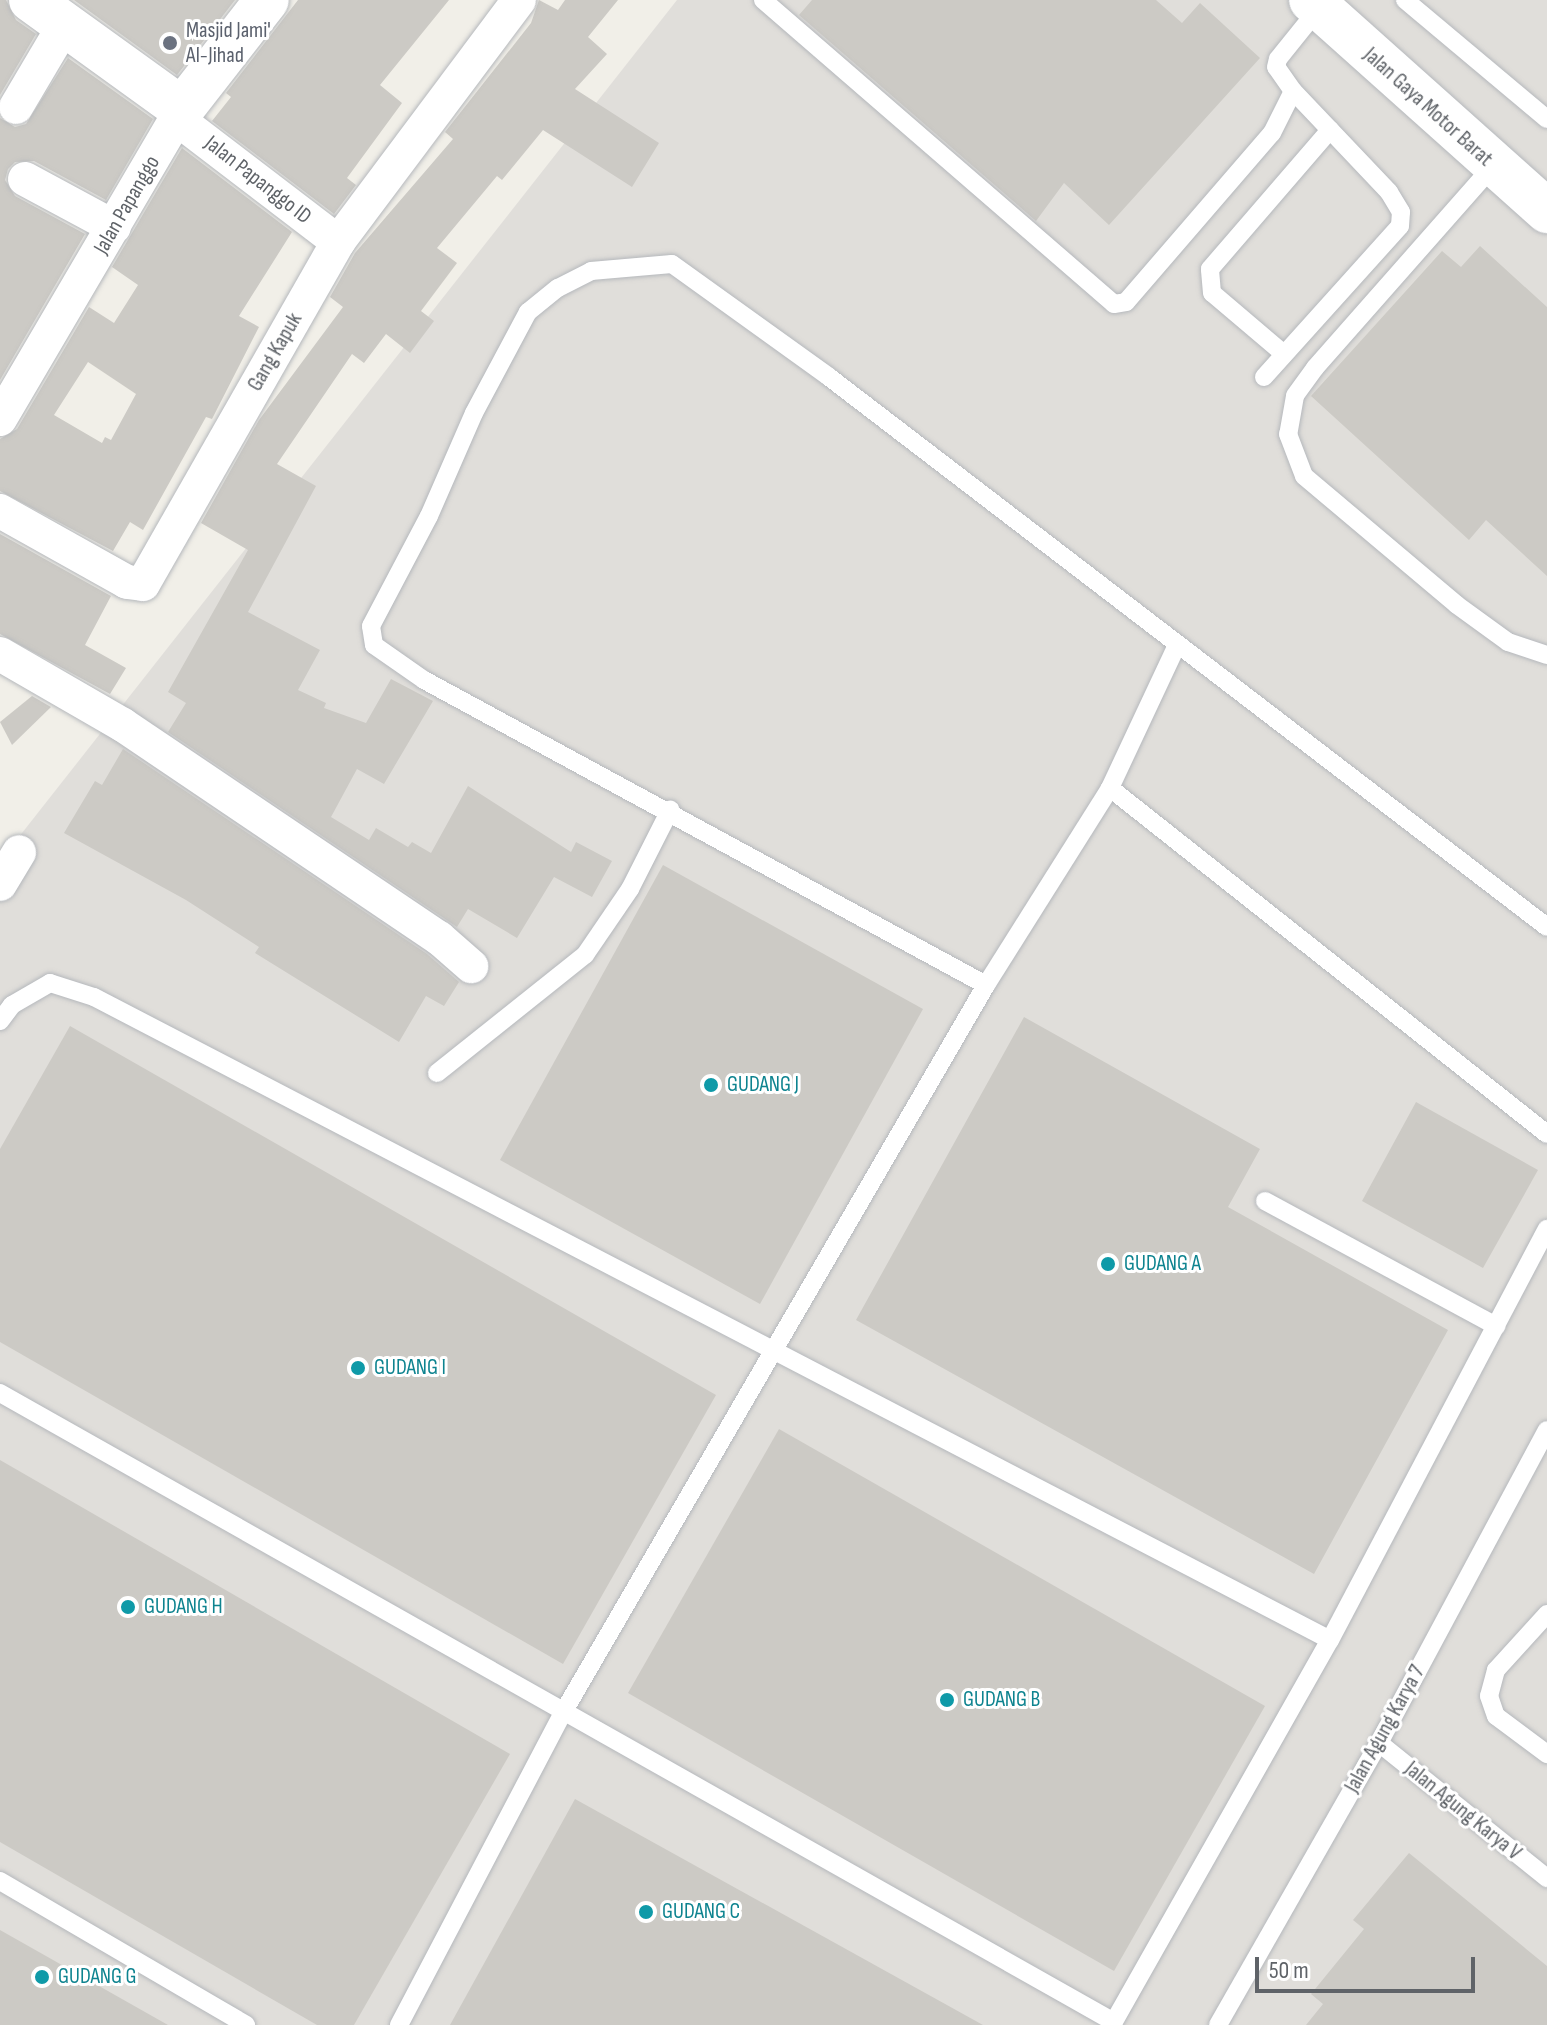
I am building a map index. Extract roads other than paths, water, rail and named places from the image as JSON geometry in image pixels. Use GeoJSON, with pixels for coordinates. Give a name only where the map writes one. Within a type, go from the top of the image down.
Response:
{"type":"FeatureCollection","features":[{"type":"Feature","properties":{"kind":"street","name":"Jalan Papanggo"},"geometry":{"type":"LineString","coordinates":[[0,419],[179,114],[267,0]]}},
{"type":"Feature","properties":{"kind":"street","name":"Gang Kapuk"},"geometry":{"type":"LineString","coordinates":[[0,511],[127,582],[143,584],[338,242],[519,0]]}},
{"type":"Feature","properties":{"kind":"street","name":"Jalan Gaya Motor Barat"},"geometry":{"type":"LineString","coordinates":[[1315,4],[1547,211]]}},
{"type":"Feature","properties":{"kind":"street"},"geometry":{"type":"LineString","coordinates":[[16,107],[48,12],[179,114]]}},
{"type":"Feature","properties":{"kind":"street","name":"Jalan Papanggo ID"},"geometry":{"type":"LineString","coordinates":[[179,114],[338,242]]}},
{"type":"Feature","properties":{"kind":"street"},"geometry":{"type":"LineString","coordinates":[[25,179],[114,227]]}},
{"type":"Feature","properties":{"kind":"street"},"geometry":{"type":"LineString","coordinates":[[0,654],[123,725],[439,938],[471,966]]}},
{"type":"Feature","properties":{"kind":"street"},"geometry":{"type":"LineString","coordinates":[[0,884],[19,852]]}},
{"type":"Feature","properties":{"kind":"lane"},"geometry":{"type":"LineString","coordinates":[[763,0],[1114,304],[1126,302],[1263,145],[1293,91]]}},
{"type":"Feature","properties":{"kind":"lane"},"geometry":{"type":"LineString","coordinates":[[1405,0],[1547,119]]}},
{"type":"Feature","properties":{"kind":"lane"},"geometry":{"type":"LineString","coordinates":[[1264,377],[1400,226],[1401,212],[1389,192],[1293,91],[1276,67],[1278,59],[1315,4]]}},
{"type":"Feature","properties":{"kind":"lane"},"geometry":{"type":"LineString","coordinates":[[1284,354],[1212,293],[1210,269],[1330,130]]}},
{"type":"Feature","properties":{"kind":"lane"},"geometry":{"type":"LineString","coordinates":[[1493,166],[1315,368],[1295,396],[1288,434],[1304,476],[1457,605],[1508,642],[1547,655]]}},
{"type":"Feature","properties":{"kind":"lane"},"geometry":{"type":"LineString","coordinates":[[986,985],[388,659],[374,645],[371,626],[528,312],[558,288],[591,271],[672,264],[829,377],[1176,647],[1547,927]]}},
{"type":"Feature","properties":{"kind":"lane"},"geometry":{"type":"LineString","coordinates":[[399,2025],[564,1711],[986,985],[1110,788],[1176,647]]}},
{"type":"Feature","properties":{"kind":"lane"},"geometry":{"type":"LineString","coordinates":[[1110,788],[1547,1134]]}},
{"type":"Feature","properties":{"kind":"lane"},"geometry":{"type":"LineString","coordinates":[[437,1073],[585,955],[630,889],[670,810]]}},
{"type":"Feature","properties":{"kind":"lane"},"geometry":{"type":"LineString","coordinates":[[0,1021],[12,1005],[50,983],[94,997],[1330,1640]]}},
{"type":"Feature","properties":{"kind":"lane"},"geometry":{"type":"LineString","coordinates":[[1265,1201],[1496,1326]]}},
{"type":"Feature","properties":{"kind":"lane"},"geometry":{"type":"LineString","coordinates":[[0,1393],[1113,2024],[1330,1640],[1547,1229]]}},
{"type":"Feature","properties":{"kind":"lane","name":"Jalan Agung Karya 7"},"geometry":{"type":"LineString","coordinates":[[1218,2025],[1379,1743],[1547,1430]]}},
{"type":"Feature","properties":{"kind":"lane"},"geometry":{"type":"LineString","coordinates":[[1547,1614],[1496,1670],[1489,1696],[1496,1716],[1547,1754]]}},
{"type":"Feature","properties":{"kind":"lane","name":"Jalan Agung Karya V"},"geometry":{"type":"LineString","coordinates":[[1379,1743],[1547,1878]]}},
{"type":"Feature","properties":{"kind":"lane"},"geometry":{"type":"LineString","coordinates":[[0,1881],[246,2025]]}},
{"type":"Feature","properties":{"kind":"place","name":"Masjid Jami' Al-Jihad"},"geometry":{"type":"Point","coordinates":[170,43]}},
{"type":"Feature","properties":{"kind":"place","name":"GUDANG J"},"geometry":{"type":"Point","coordinates":[711,1085]}},
{"type":"Feature","properties":{"kind":"place","name":"GUDANG A"},"geometry":{"type":"Point","coordinates":[1108,1264]}},
{"type":"Feature","properties":{"kind":"place","name":"GUDANG I"},"geometry":{"type":"Point","coordinates":[358,1368]}},
{"type":"Feature","properties":{"kind":"place","name":"GUDANG H"},"geometry":{"type":"Point","coordinates":[128,1607]}},
{"type":"Feature","properties":{"kind":"place","name":"GUDANG B"},"geometry":{"type":"Point","coordinates":[947,1700]}},
{"type":"Feature","properties":{"kind":"place","name":"GUDANG C"},"geometry":{"type":"Point","coordinates":[646,1912]}},
{"type":"Feature","properties":{"kind":"place","name":"GUDANG G"},"geometry":{"type":"Point","coordinates":[42,1977]}}]}
